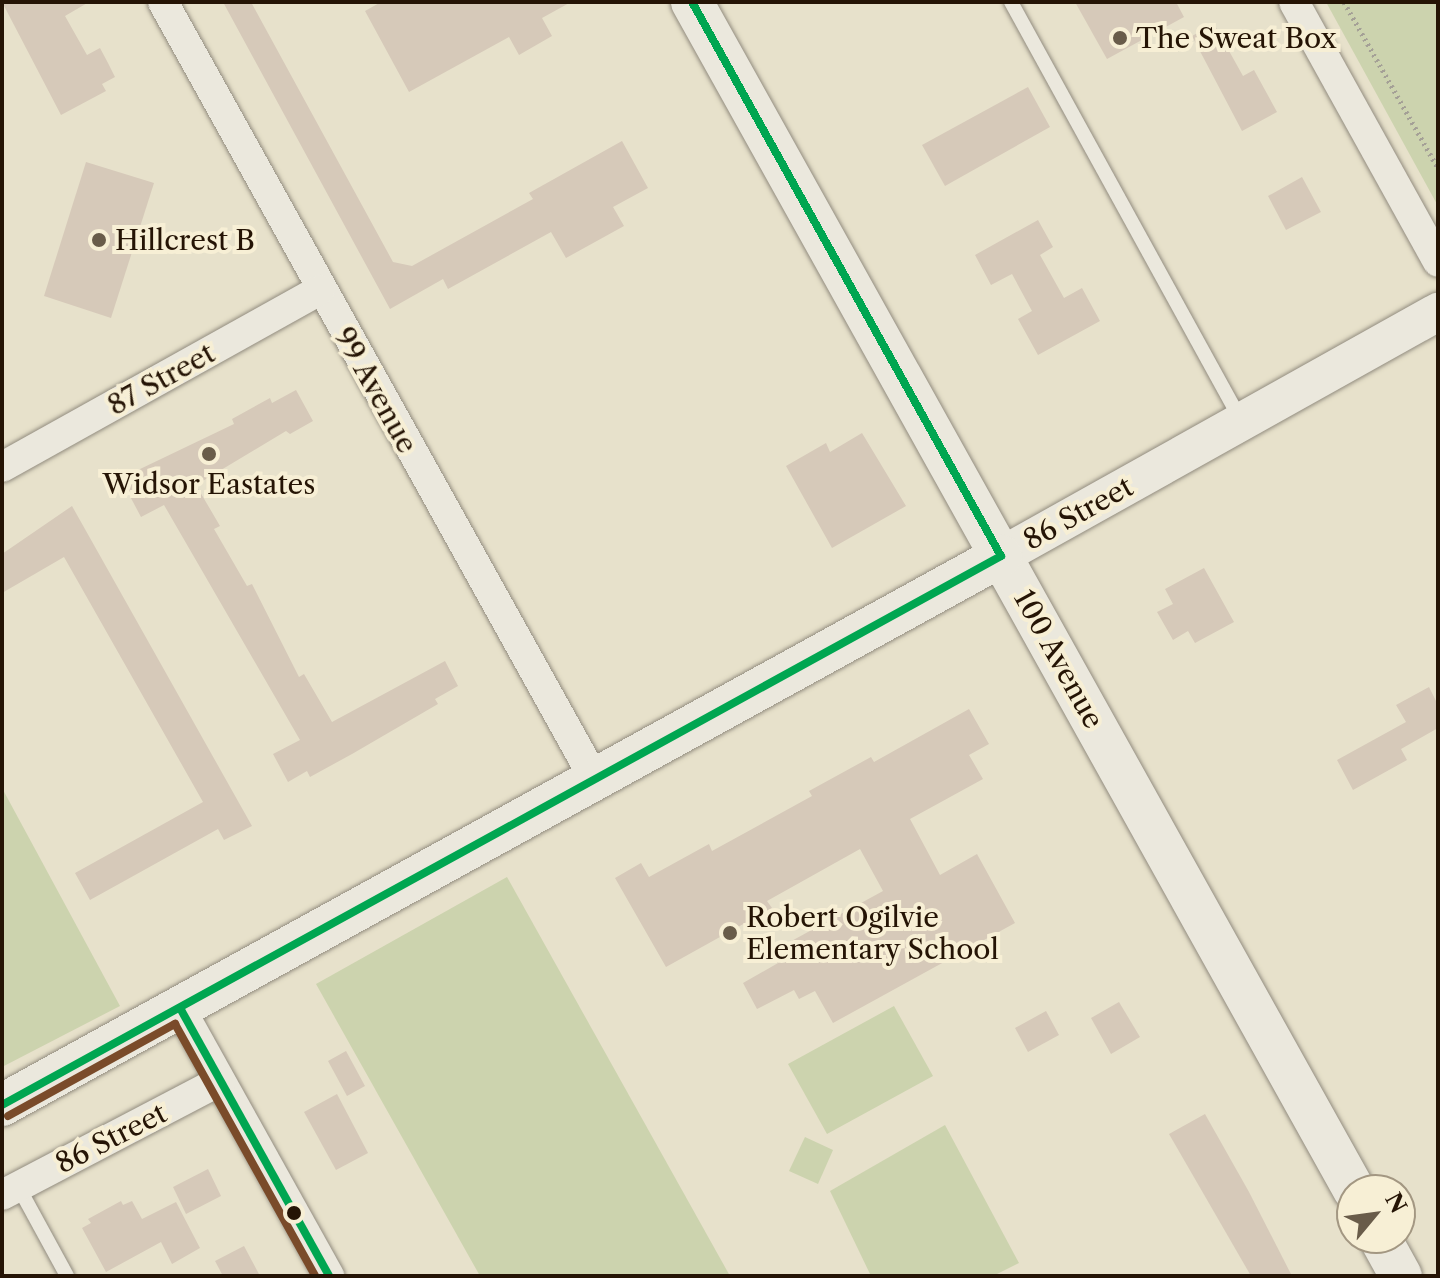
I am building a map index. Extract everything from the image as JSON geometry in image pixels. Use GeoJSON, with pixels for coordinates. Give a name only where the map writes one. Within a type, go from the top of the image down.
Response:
{"type":"FeatureCollection","features":[{"type":"Feature","properties":{"kind":"main road","name":"100 Avenue"},"geometry":{"type":"LineString","coordinates":[[692,2],[1345,1174]]}},
{"type":"Feature","properties":{"kind":"main road","name":"86 Street"},"geometry":{"type":"LineString","coordinates":[[2,1105],[593,776],[1001,556]]}},
{"type":"Feature","properties":{"kind":"main road"},"geometry":{"type":"LineString","coordinates":[[1389,1254],[1401,1276]]}},
{"type":"Feature","properties":{"kind":"street","name":"99 Avenue"},"geometry":{"type":"LineString","coordinates":[[163,2],[320,290],[593,776]]}},
{"type":"Feature","properties":{"kind":"street"},"geometry":{"type":"LineString","coordinates":[[1294,2],[1438,262]]}},
{"type":"Feature","properties":{"kind":"street","name":"87 Street"},"geometry":{"type":"LineString","coordinates":[[2,467],[320,290]]}},
{"type":"Feature","properties":{"kind":"street","name":"86 Street"},"geometry":{"type":"LineString","coordinates":[[1001,556],[1438,312]]}},
{"type":"Feature","properties":{"kind":"street"},"geometry":{"type":"LineString","coordinates":[[180,1008],[329,1276]]}},
{"type":"Feature","properties":{"kind":"street","name":"86 Street"},"geometry":{"type":"LineString","coordinates":[[10,1190],[220,1081]]}},
{"type":"Feature","properties":{"kind":"lane"},"geometry":{"type":"LineString","coordinates":[[1011,2],[1241,420]]}},
{"type":"Feature","properties":{"kind":"lane"},"geometry":{"type":"LineString","coordinates":[[10,1190],[67,1276]]}},
{"type":"Feature","properties":{"kind":"path"},"geometry":{"type":"LineString","coordinates":[[1344,2],[1438,168]]}},
{"type":"Feature","properties":{"kind":"green space"},"geometry":{"type":"Polygon","coordinates":[[[1326,2],[1438,2],[1438,206],[1326,2]]]}},
{"type":"Feature","properties":{"kind":"green space"},"geometry":{"type":"Polygon","coordinates":[[[2,788],[120,1006],[2,1067],[2,788]]]}},
{"type":"Feature","properties":{"kind":"green space"},"geometry":{"type":"Polygon","coordinates":[[[507,877],[730,1276],[480,1276],[316,984],[507,877]]]}},
{"type":"Feature","properties":{"kind":"green space"},"geometry":{"type":"Polygon","coordinates":[[[894,1006],[933,1076],[827,1134],[788,1064],[894,1006]]]}},
{"type":"Feature","properties":{"kind":"green space"},"geometry":{"type":"Polygon","coordinates":[[[945,1125],[1019,1263],[993,1276],[871,1276],[830,1191],[945,1125]]]}},
{"type":"Feature","properties":{"kind":"green space"},"geometry":{"type":"Polygon","coordinates":[[[805,1137],[833,1150],[818,1184],[789,1171],[805,1137]]]}},
{"type":"Feature","properties":{"kind":"building"},"geometry":{"type":"Polygon","coordinates":[[[2,2],[89,2],[65,16],[87,55],[100,48],[115,77],[102,84],[106,91],[61,115],[2,2]]]}},
{"type":"Feature","properties":{"kind":"building"},"geometry":{"type":"Polygon","coordinates":[[[223,2],[251,2],[393,262],[412,266],[533,199],[529,193],[622,141],[648,188],[613,207],[624,226],[566,258],[551,232],[448,289],[443,279],[390,309],[223,2]]]}},
{"type":"Feature","properties":{"kind":"building"},"geometry":{"type":"Polygon","coordinates":[[[381,2],[571,2],[542,18],[552,36],[519,55],[509,37],[409,92],[365,11],[381,2]]]}},
{"type":"Feature","properties":{"kind":"building","name":"The Sweat Box"},"geometry":{"type":"Polygon","coordinates":[[[1075,2],[1176,2],[1184,17],[1107,59],[1075,2]]]}},
{"type":"Feature","properties":{"kind":"building"},"geometry":{"type":"Polygon","coordinates":[[[1214,24],[1243,76],[1254,70],[1277,112],[1242,131],[1192,36],[1214,24]]]}},
{"type":"Feature","properties":{"kind":"building"},"geometry":{"type":"Polygon","coordinates":[[[1028,87],[1050,127],[945,186],[922,145],[1028,87]]]}},
{"type":"Feature","properties":{"kind":"building","name":"Hillcrest B"},"geometry":{"type":"Polygon","coordinates":[[[86,162],[154,183],[111,318],[44,296],[86,162]]]}},
{"type":"Feature","properties":{"kind":"building"},"geometry":{"type":"Polygon","coordinates":[[[1302,177],[1321,212],[1286,230],[1268,196],[1302,177]]]}},
{"type":"Feature","properties":{"kind":"building"},"geometry":{"type":"Polygon","coordinates":[[[1038,220],[1053,247],[1040,255],[1064,298],[1082,288],[1100,321],[1038,355],[1018,319],[1032,311],[1012,274],[991,285],[975,255],[1038,220]]]}},
{"type":"Feature","properties":{"kind":"building"},"geometry":{"type":"Polygon","coordinates":[[[296,390],[313,421],[290,434],[286,431],[196,485],[220,526],[214,529],[247,586],[252,584],[299,677],[304,674],[332,722],[445,661],[458,686],[435,699],[438,704],[352,754],[310,777],[307,771],[288,782],[273,754],[300,740],[164,505],[141,517],[124,485],[141,476],[138,470],[234,424],[232,419],[270,398],[272,403],[296,390]]]}},
{"type":"Feature","properties":{"kind":"building"},"geometry":{"type":"Polygon","coordinates":[[[862,433],[906,506],[832,548],[786,466],[826,443],[830,452],[862,433]]]}},
{"type":"Feature","properties":{"kind":"building"},"geometry":{"type":"Polygon","coordinates":[[[72,506],[252,826],[224,840],[218,829],[90,900],[75,873],[203,802],[64,557],[2,593],[2,554],[72,506]]]}},
{"type":"Feature","properties":{"kind":"building"},"geometry":{"type":"Polygon","coordinates":[[[1204,568],[1234,622],[1195,643],[1188,631],[1173,640],[1157,612],[1173,604],[1165,589],[1204,568]]]}},
{"type":"Feature","properties":{"kind":"building"},"geometry":{"type":"Polygon","coordinates":[[[1429,687],[1438,705],[1438,728],[1401,749],[1407,760],[1353,790],[1337,760],[1406,722],[1396,705],[1429,687]]]}},
{"type":"Feature","properties":{"kind":"building"},"geometry":{"type":"Polygon","coordinates":[[[969,709],[989,744],[969,755],[983,779],[910,819],[940,875],[977,854],[1015,923],[833,1023],[815,991],[799,999],[794,990],[757,1009],[743,983],[792,955],[786,944],[883,891],[860,849],[767,901],[772,908],[666,967],[615,878],[641,863],[649,877],[709,844],[712,851],[812,796],[809,791],[871,757],[874,762],[969,709]]]}},
{"type":"Feature","properties":{"kind":"building"},"geometry":{"type":"Polygon","coordinates":[[[1119,1002],[1140,1037],[1111,1054],[1091,1018],[1119,1002]]]}},
{"type":"Feature","properties":{"kind":"building"},"geometry":{"type":"Polygon","coordinates":[[[1046,1011],[1059,1035],[1028,1052],[1015,1028],[1046,1011]]]}},
{"type":"Feature","properties":{"kind":"building"},"geometry":{"type":"Polygon","coordinates":[[[346,1051],[365,1086],[347,1096],[328,1061],[346,1051]]]}},
{"type":"Feature","properties":{"kind":"building"},"geometry":{"type":"Polygon","coordinates":[[[337,1094],[368,1153],[336,1170],[304,1112],[337,1094]]]}},
{"type":"Feature","properties":{"kind":"building"},"geometry":{"type":"Polygon","coordinates":[[[1205,1114],[1292,1276],[1251,1276],[1169,1134],[1205,1114]]]}},
{"type":"Feature","properties":{"kind":"building"},"geometry":{"type":"Polygon","coordinates":[[[208,1169],[221,1196],[186,1214],[173,1187],[208,1169]]]}},
{"type":"Feature","properties":{"kind":"building"},"geometry":{"type":"Polygon","coordinates":[[[121,1201],[123,1205],[132,1201],[142,1219],[176,1202],[200,1248],[172,1264],[161,1242],[106,1272],[82,1228],[91,1223],[88,1219],[121,1201]]]}},
{"type":"Feature","properties":{"kind":"building"},"geometry":{"type":"Polygon","coordinates":[[[244,1246],[260,1276],[223,1276],[215,1261],[244,1246]]]}},
{"type":"Feature","properties":{"kind":"transit line"},"geometry":{"type":"LineString","coordinates":[[2,1105],[1001,556],[692,2]]}},
{"type":"Feature","properties":{"kind":"transit line"},"geometry":{"type":"LineString","coordinates":[[180,1008],[329,1276]]}},
{"type":"Feature","properties":{"kind":"transit line"},"geometry":{"type":"LineString","coordinates":[[8,1116],[175,1024],[315,1276]]}},
{"type":"Feature","properties":{"kind":"place","name":"The Sweat Box"},"geometry":{"type":"Point","coordinates":[1120,38]}},
{"type":"Feature","properties":{"kind":"place","name":"Hillcrest B"},"geometry":{"type":"Point","coordinates":[99,240]}},
{"type":"Feature","properties":{"kind":"place","name":"Widsor Eastates"},"geometry":{"type":"Point","coordinates":[209,454]}},
{"type":"Feature","properties":{"kind":"place","name":"Robert Ogilvie Elementary School"},"geometry":{"type":"Point","coordinates":[730,933]}}]}
